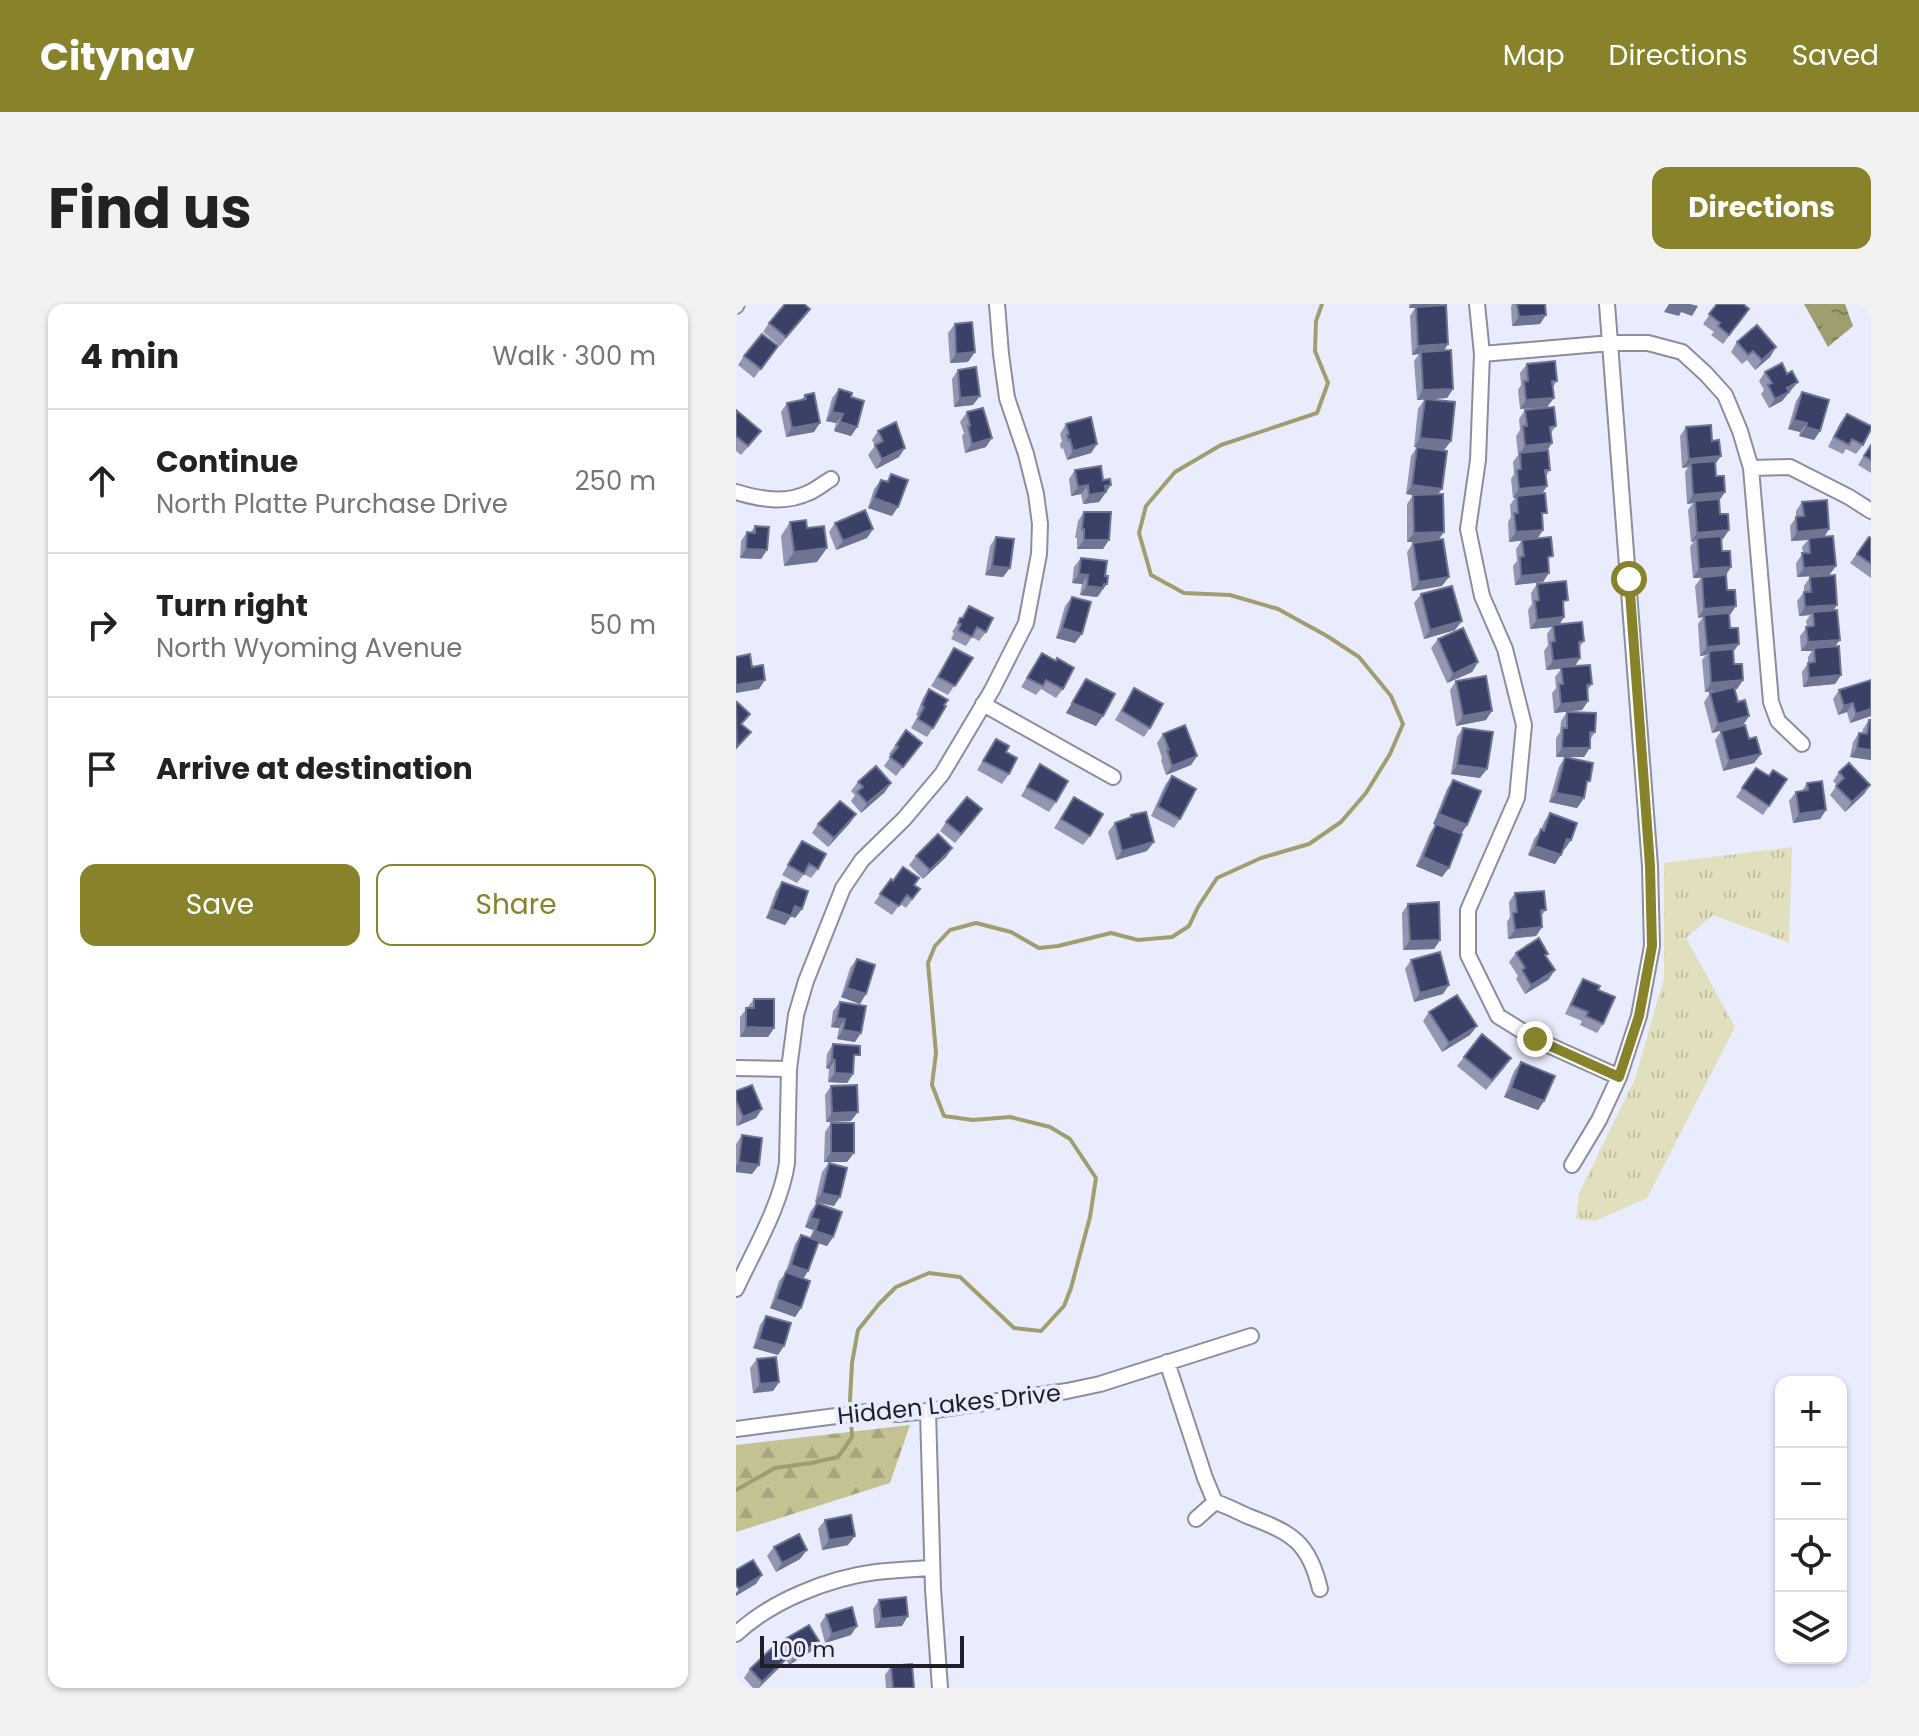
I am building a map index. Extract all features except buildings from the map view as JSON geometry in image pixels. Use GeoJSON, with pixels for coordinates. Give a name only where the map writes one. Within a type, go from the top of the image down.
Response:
{"type":"FeatureCollection","features":[{"type":"Feature","properties":{"kind":"street"},"geometry":{"type":"LineString","coordinates":[[736,1289],[785,1178],[789,1069],[796,1015],[821,941],[851,873],[904,819],[942,774],[992,690],[1026,623],[1039,554],[1040,524],[1026,454],[1007,398],[997,304]]}},
{"type":"Feature","properties":{"kind":"street"},"geometry":{"type":"LineString","coordinates":[[1477,304],[1482,354],[1478,460],[1468,529],[1482,596],[1505,649],[1524,725],[1517,798],[1468,910],[1468,955],[1498,1016],[1535,1039],[1619,1077]]}},
{"type":"Feature","properties":{"kind":"street"},"geometry":{"type":"LineString","coordinates":[[1572,1165],[1599,1120],[1619,1077],[1639,1016],[1652,946],[1650,866],[1607,304]]}},
{"type":"Feature","properties":{"kind":"street"},"geometry":{"type":"LineString","coordinates":[[1482,354],[1611,343],[1648,343],[1682,352],[1725,395],[1751,468],[1771,702],[1778,721],[1802,744]]}},
{"type":"Feature","properties":{"kind":"street"},"geometry":{"type":"LineString","coordinates":[[1751,468],[1790,467],[1871,511]]}},
{"type":"Feature","properties":{"kind":"street"},"geometry":{"type":"LineString","coordinates":[[736,492],[758,499],[784,499],[807,494],[831,479]]}},
{"type":"Feature","properties":{"kind":"street"},"geometry":{"type":"LineString","coordinates":[[983,704],[1113,777]]}},
{"type":"Feature","properties":{"kind":"street"},"geometry":{"type":"LineString","coordinates":[[736,1068],[789,1069]]}},
{"type":"Feature","properties":{"kind":"street","name":"Hidden Lakes Drive"},"geometry":{"type":"LineString","coordinates":[[736,1429],[867,1412],[898,1414],[928,1411],[1067,1391],[1100,1384],[1251,1336]]}},
{"type":"Feature","properties":{"kind":"street"},"geometry":{"type":"LineString","coordinates":[[1167,1362],[1215,1502],[1286,1532],[1309,1557],[1320,1589]]}},
{"type":"Feature","properties":{"kind":"street"},"geometry":{"type":"LineString","coordinates":[[928,1411],[932,1568],[940,1688]]}},
{"type":"Feature","properties":{"kind":"street"},"geometry":{"type":"LineString","coordinates":[[1196,1519],[1215,1502]]}},
{"type":"Feature","properties":{"kind":"street"},"geometry":{"type":"LineString","coordinates":[[736,1634],[762,1615],[816,1587],[874,1572],[932,1568]]}},
{"type":"Feature","properties":{"kind":"green space"},"geometry":{"type":"Polygon","coordinates":[[[1792,847],[1789,943],[1713,915],[1686,938],[1735,1027],[1647,1198],[1595,1221],[1576,1219],[1579,1193],[1635,1079],[1664,978],[1664,863],[1792,847]]]}},
{"type":"Feature","properties":{"kind":"green space"},"geometry":{"type":"Polygon","coordinates":[[[910,1425],[890,1483],[736,1532],[736,1445],[910,1425]]]}},
{"type":"Feature","properties":{"kind":"water"},"geometry":{"type":"Polygon","coordinates":[[[1804,304],[1845,304],[1853,326],[1828,347],[1804,304]]]}},
{"type":"Feature","properties":{"kind":"waterway"},"geometry":{"type":"LineString","coordinates":[[736,1490],[775,1468],[838,1457],[852,1437],[852,1363],[858,1330],[896,1287],[929,1273],[960,1277],[1014,1328],[1041,1331],[1064,1306],[1071,1288],[1090,1217],[1096,1178],[1070,1139],[1050,1127],[1010,1117],[973,1120],[944,1116],[932,1085],[936,1053],[928,963],[935,946],[950,930],[976,923],[1011,932],[1039,948],[1111,933],[1138,940],[1172,937],[1189,926],[1217,878],[1261,858],[1309,844],[1341,822],[1366,793],[1390,754],[1403,724],[1391,696],[1359,657],[1278,609],[1230,595],[1184,593],[1151,575],[1139,533],[1146,506],[1175,472],[1221,445],[1317,413],[1328,383],[1315,351],[1316,321],[1322,304]]}},
{"type":"Feature","properties":{"kind":"route"},"geometry":{"type":"LineString","coordinates":[[1535,1039],[1619,1077],[1639,1016],[1652,946],[1650,866],[1629,579]]}}]}
